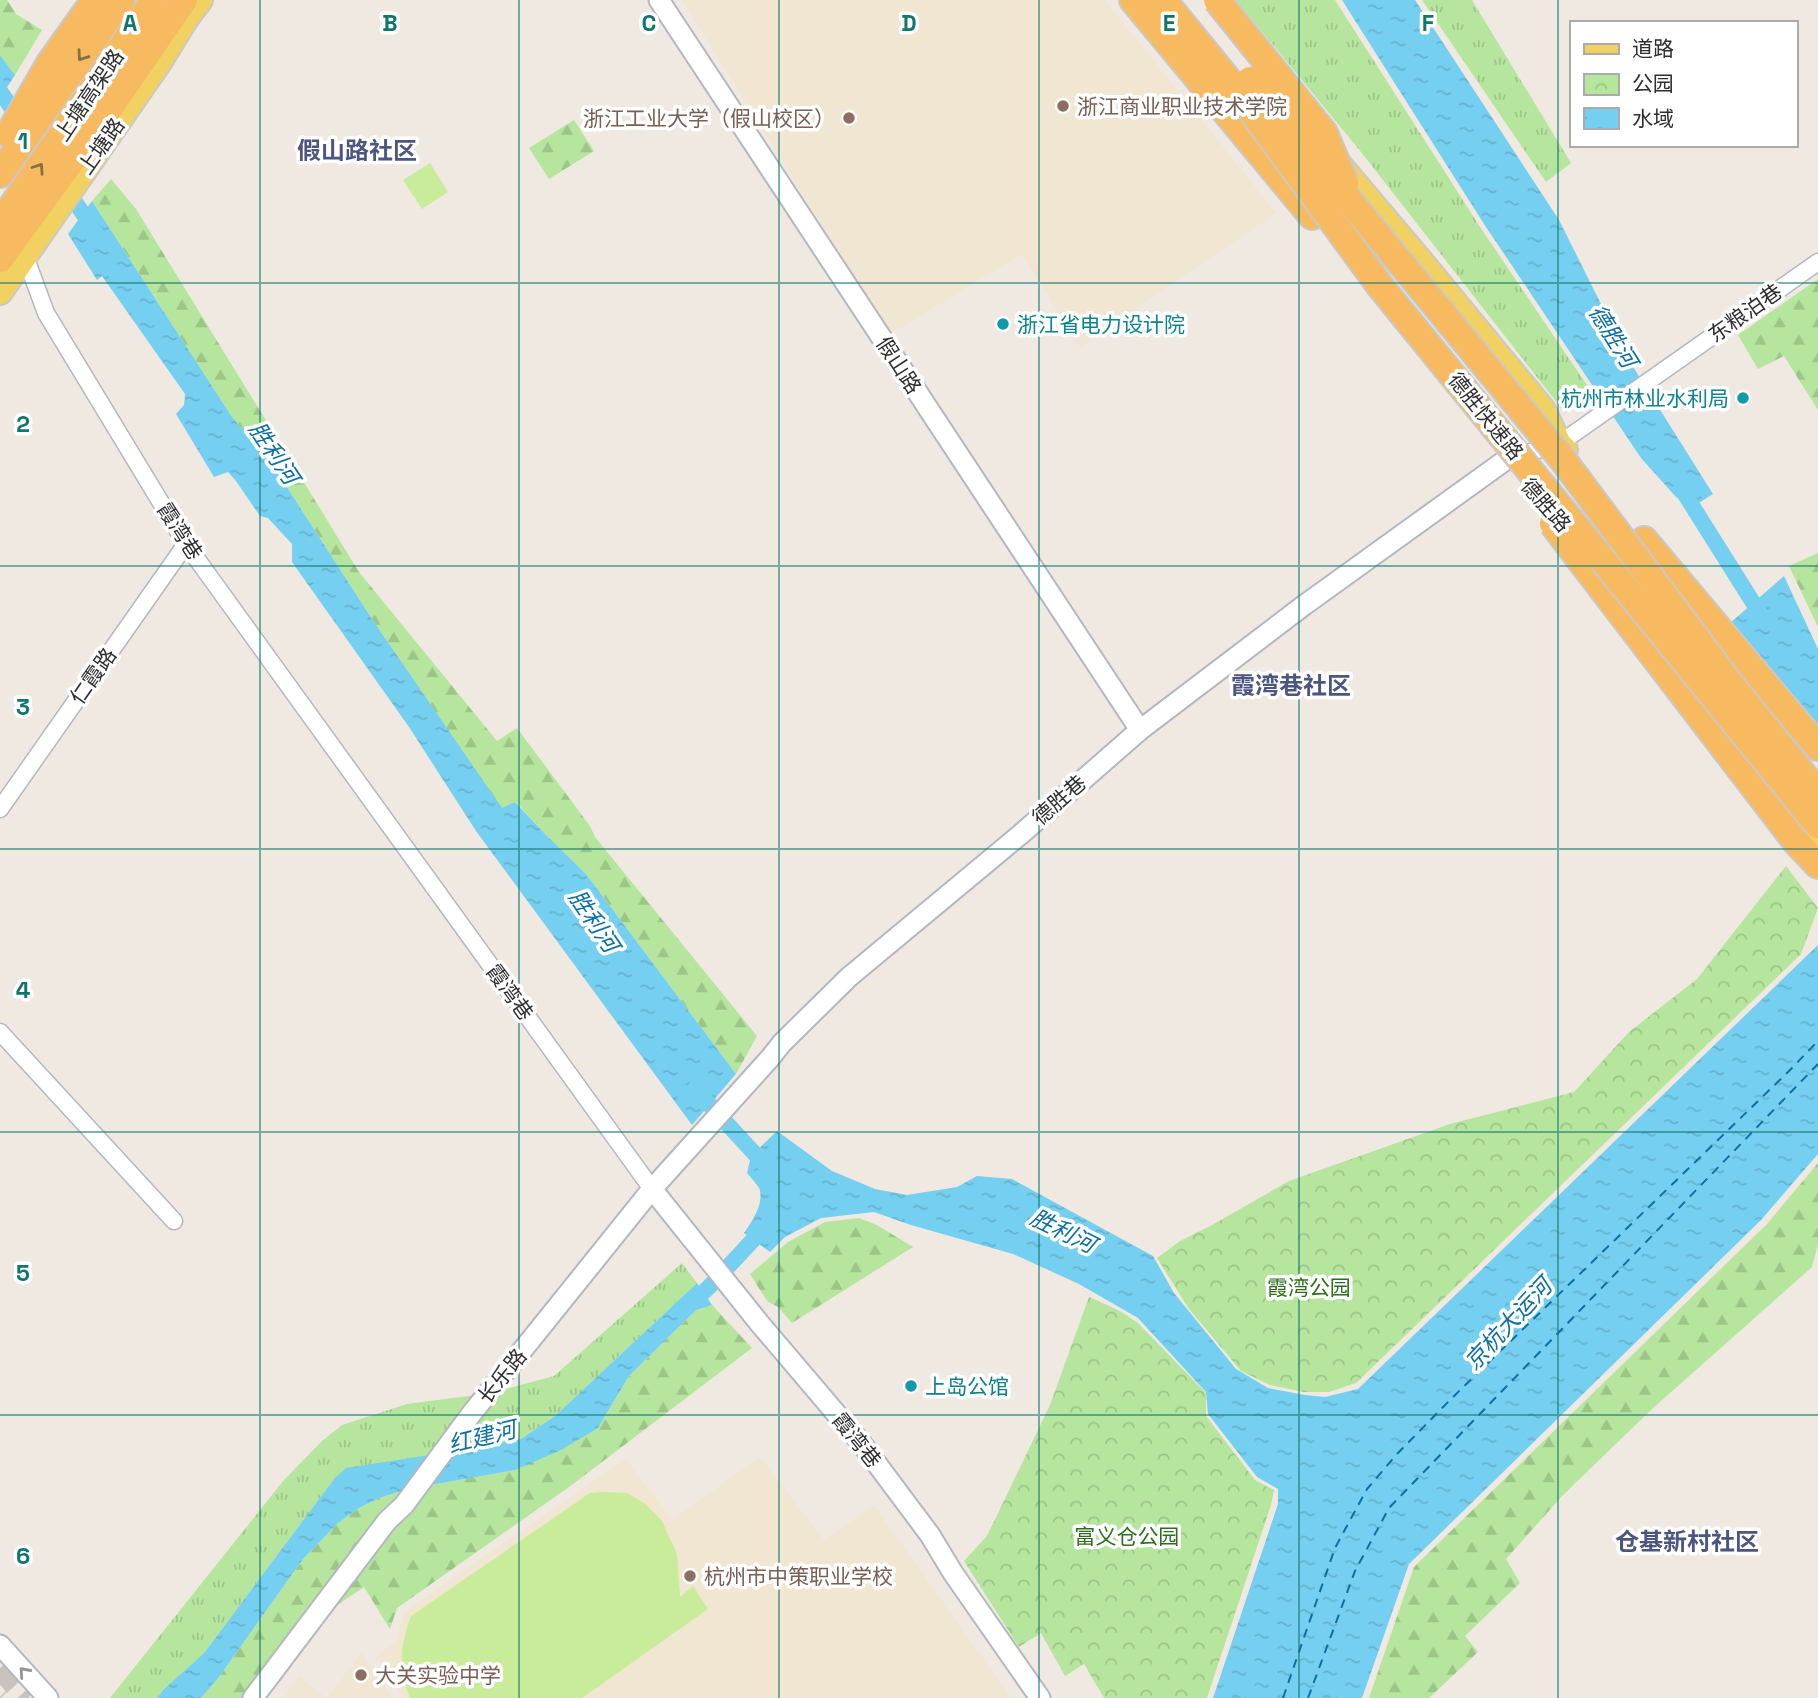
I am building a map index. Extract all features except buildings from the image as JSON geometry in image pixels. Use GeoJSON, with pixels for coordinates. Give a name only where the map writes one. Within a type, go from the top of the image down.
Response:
{"type":"FeatureCollection","features":[{"type":"Feature","properties":{"kind":"highway"},"geometry":{"type":"LineString","coordinates":[[0,149],[50,63],[95,0]]}},
{"type":"Feature","properties":{"kind":"highway","name":"上塘高架路"},"geometry":{"type":"LineString","coordinates":[[0,174],[121,0]]}},
{"type":"Feature","properties":{"kind":"highway","name":"上塘高架路"},"geometry":{"type":"LineString","coordinates":[[0,225],[153,0]]}},
{"type":"Feature","properties":{"kind":"highway"},"geometry":{"type":"LineString","coordinates":[[12,258],[184,0]]}},
{"type":"Feature","properties":{"kind":"highway"},"geometry":{"type":"LineString","coordinates":[[1133,0],[1312,216],[1380,286]]}},
{"type":"Feature","properties":{"kind":"highway","name":"德胜快速路"},"geometry":{"type":"LineString","coordinates":[[1163,0],[1237,91],[1380,286],[1818,825]]}},
{"type":"Feature","properties":{"kind":"highway","name":"德胜快速路"},"geometry":{"type":"LineString","coordinates":[[1185,0],[1357,211],[1561,452],[1731,685],[1818,793]]}},
{"type":"Feature","properties":{"kind":"highway"},"geometry":{"type":"LineString","coordinates":[[1217,0],[1324,133],[1357,211]]}},
{"type":"Feature","properties":{"kind":"highway"},"geometry":{"type":"LineString","coordinates":[[1497,430],[1549,519],[1797,843],[1818,865]]}},
{"type":"Feature","properties":{"kind":"highway"},"geometry":{"type":"LineString","coordinates":[[1561,452],[1644,540],[1818,747]]}},
{"type":"Feature","properties":{"kind":"main road"},"geometry":{"type":"LineString","coordinates":[[0,123],[87,0]]}},
{"type":"Feature","properties":{"kind":"main road","name":"上塘路"},"geometry":{"type":"LineString","coordinates":[[0,292],[12,258],[54,214],[200,0]]}},
{"type":"Feature","properties":{"kind":"main road","name":"德胜路"},"geometry":{"type":"LineString","coordinates":[[1146,0],[1295,184],[1507,458],[1585,550],[1818,844]]}},
{"type":"Feature","properties":{"kind":"main road"},"geometry":{"type":"LineString","coordinates":[[1204,0],[1543,410],[1561,452],[1818,773]]}},
{"type":"Feature","properties":{"kind":"street","name":"假山路"},"geometry":{"type":"LineString","coordinates":[[659,0],[1140,730]]}},
{"type":"Feature","properties":{"kind":"street","name":"霞湾巷"},"geometry":{"type":"LineString","coordinates":[[12,258],[186,544],[652,1189],[760,1324],[862,1444],[930,1535],[953,1573],[1040,1698]]}},
{"type":"Feature","properties":{"kind":"street","name":"东粮泊巷"},"geometry":{"type":"LineString","coordinates":[[1561,452],[1672,363],[1818,262]]}},
{"type":"Feature","properties":{"kind":"street"},"geometry":{"type":"LineString","coordinates":[[1507,458],[1561,452]]}},
{"type":"Feature","properties":{"kind":"street","name":"德胜巷"},"geometry":{"type":"LineString","coordinates":[[652,1189],[782,1043],[849,977],[1021,834],[1140,730],[1507,458]]}},
{"type":"Feature","properties":{"kind":"street","name":"仁霞路"},"geometry":{"type":"LineString","coordinates":[[0,809],[186,544]]}},
{"type":"Feature","properties":{"kind":"street"},"geometry":{"type":"LineString","coordinates":[[0,1032],[174,1221]]}},
{"type":"Feature","properties":{"kind":"street","name":"长乐路"},"geometry":{"type":"LineString","coordinates":[[253,1698],[387,1521],[404,1505],[472,1413],[652,1189]]}},
{"type":"Feature","properties":{"kind":"street"},"geometry":{"type":"LineString","coordinates":[[0,1645],[48,1698]]}},
{"type":"Feature","properties":{"kind":"shaded area"},"geometry":{"type":"Polygon","coordinates":[[[682,0],[1105,0],[1276,213],[1080,347],[1022,254],[890,334],[682,0]]]}},
{"type":"Feature","properties":{"kind":"shaded area","name":"杭州市中策职业学校"},"geometry":{"type":"Polygon","coordinates":[[[760,1457],[824,1540],[874,1505],[1011,1698],[404,1698],[376,1657],[395,1642],[405,1611],[626,1459],[672,1520],[760,1457]]]}},
{"type":"Feature","properties":{"kind":"shaded area","name":"大关实验中学"},"geometry":{"type":"Polygon","coordinates":[[[361,1653],[392,1698],[328,1698],[361,1653]]]}},
{"type":"Feature","properties":{"kind":"shaded area","name":"大关实验中学"},"geometry":{"type":"Polygon","coordinates":[[[299,1676],[326,1698],[284,1698],[299,1676]]]}},
{"type":"Feature","properties":{"kind":"green space"},"geometry":{"type":"Polygon","coordinates":[[[0,0],[7,0],[16,14],[42,30],[15,75],[0,55],[0,0]]]}},
{"type":"Feature","properties":{"kind":"green space"},"geometry":{"type":"Polygon","coordinates":[[[1236,0],[1335,0],[1480,227],[1593,394],[1565,413],[1361,152],[1236,0]]]}},
{"type":"Feature","properties":{"kind":"green space"},"geometry":{"type":"Polygon","coordinates":[[[1422,0],[1472,0],[1571,163],[1546,182],[1422,0]]]}},
{"type":"Feature","properties":{"kind":"green space"},"geometry":{"type":"Polygon","coordinates":[[[574,120],[594,151],[549,179],[529,148],[574,120]]]}},
{"type":"Feature","properties":{"kind":"green space"},"geometry":{"type":"Polygon","coordinates":[[[430,163],[448,192],[422,209],[403,180],[430,163]]]}},
{"type":"Feature","properties":{"kind":"green space"},"geometry":{"type":"Polygon","coordinates":[[[111,179],[136,209],[359,572],[497,741],[517,728],[590,826],[595,837],[757,1036],[736,1074],[586,874],[516,802],[502,809],[374,622],[270,461],[232,417],[92,201],[111,179]]]}},
{"type":"Feature","properties":{"kind":"green space"},"geometry":{"type":"Polygon","coordinates":[[[1818,279],[1818,410],[1784,356],[1758,369],[1738,335],[1818,279]]]}},
{"type":"Feature","properties":{"kind":"green space"},"geometry":{"type":"Polygon","coordinates":[[[1818,553],[1818,627],[1789,566],[1818,553]]]}},
{"type":"Feature","properties":{"kind":"green space","name":"霞湾公园"},"geometry":{"type":"Polygon","coordinates":[[[1786,866],[1818,908],[1801,954],[1356,1383],[1329,1392],[1304,1392],[1270,1385],[1241,1371],[1189,1309],[1157,1258],[1180,1241],[1289,1181],[1450,1124],[1574,1092],[1629,1032],[1697,979],[1786,866]]]}},
{"type":"Feature","properties":{"kind":"green space"},"geometry":{"type":"Polygon","coordinates":[[[1818,1163],[1818,1245],[1812,1267],[1652,1409],[1563,1495],[1506,1559],[1520,1583],[1465,1636],[1478,1652],[1429,1698],[1369,1698],[1414,1567],[1767,1224],[1818,1163]]]}},
{"type":"Feature","properties":{"kind":"green space"},"geometry":{"type":"Polygon","coordinates":[[[859,1218],[877,1225],[913,1247],[792,1323],[778,1307],[767,1301],[750,1274],[788,1242],[825,1222],[859,1218]]]}},
{"type":"Feature","properties":{"kind":"green space"},"geometry":{"type":"Polygon","coordinates":[[[682,1263],[697,1283],[555,1416],[521,1439],[334,1479],[204,1653],[157,1698],[110,1698],[284,1480],[322,1441],[342,1425],[407,1404],[491,1393],[554,1376],[682,1263]]]}},
{"type":"Feature","properties":{"kind":"green space","name":"富义仓公园"},"geometry":{"type":"Polygon","coordinates":[[[1089,1297],[1120,1311],[1138,1323],[1206,1393],[1206,1416],[1255,1480],[1274,1490],[1207,1698],[1104,1698],[1084,1664],[1065,1676],[1041,1633],[1019,1647],[964,1561],[987,1536],[1050,1405],[1089,1297]]]}},
{"type":"Feature","properties":{"kind":"green space"},"geometry":{"type":"Polygon","coordinates":[[[712,1305],[752,1348],[569,1487],[397,1608],[390,1629],[364,1587],[309,1624],[258,1698],[201,1698],[303,1559],[338,1523],[379,1498],[408,1489],[515,1470],[598,1428],[629,1376],[696,1310],[712,1305]]]}},
{"type":"Feature","properties":{"kind":"green space"},"geometry":{"type":"Polygon","coordinates":[[[590,1493],[627,1493],[644,1503],[662,1521],[677,1554],[680,1597],[693,1586],[708,1609],[582,1698],[410,1698],[402,1657],[411,1616],[590,1493]]]}},
{"type":"Feature","properties":{"kind":"water"},"geometry":{"type":"Polygon","coordinates":[[[1342,0],[1415,0],[1559,220],[1630,362],[1713,494],[1694,506],[1676,497],[1641,458],[1484,224],[1342,0]]]}},
{"type":"Feature","properties":{"kind":"water"},"geometry":{"type":"Polygon","coordinates":[[[0,55],[15,75],[0,98],[0,55]]]}},
{"type":"Feature","properties":{"kind":"water"},"geometry":{"type":"Polygon","coordinates":[[[92,201],[232,417],[270,461],[374,622],[502,808],[515,802],[586,874],[736,1074],[692,1125],[476,831],[409,727],[292,562],[292,544],[268,518],[260,516],[228,472],[214,477],[176,414],[184,405],[185,394],[102,276],[97,280],[68,234],[92,201]]]}},
{"type":"Feature","properties":{"kind":"water"},"geometry":{"type":"Polygon","coordinates":[[[1784,576],[1818,649],[1818,730],[1729,624],[1784,576]]]}},
{"type":"Feature","properties":{"kind":"water","name":"京杭大运河"},"geometry":{"type":"Polygon","coordinates":[[[1818,945],[1818,1154],[1761,1220],[1409,1564],[1362,1698],[1213,1698],[1278,1504],[1278,1489],[1257,1477],[1208,1414],[1206,1392],[1138,1318],[1079,1284],[1013,1254],[874,1212],[821,1218],[785,1237],[770,1252],[744,1233],[757,1212],[760,1200],[759,1188],[747,1173],[751,1156],[777,1131],[832,1171],[875,1189],[907,1195],[957,1187],[977,1176],[1012,1179],[1153,1256],[1174,1293],[1236,1369],[1268,1388],[1305,1395],[1325,1397],[1358,1389],[1818,945]]]}},
{"type":"Feature","properties":{"kind":"water"},"geometry":{"type":"Polygon","coordinates":[[[697,1283],[712,1305],[696,1310],[629,1376],[598,1428],[561,1450],[515,1470],[408,1489],[359,1508],[338,1523],[303,1559],[201,1698],[157,1698],[204,1653],[334,1479],[346,1468],[521,1439],[555,1416],[697,1283]]]}},
{"type":"Feature","properties":{"kind":"waterway","name":"胜利河"},"geometry":{"type":"LineString","coordinates":[[0,91],[50,164]]}},
{"type":"Feature","properties":{"kind":"waterway","name":"胜利河"},"geometry":{"type":"LineString","coordinates":[[64,186],[95,231]]}},
{"type":"Feature","properties":{"kind":"waterway","name":"德胜河"},"geometry":{"type":"LineString","coordinates":[[1681,488],[1764,620]]}},
{"type":"Feature","properties":{"kind":"waterway","name":"胜利河"},"geometry":{"type":"LineString","coordinates":[[695,1089],[768,1168]]}},
{"type":"Feature","properties":{"kind":"waterway","name":"红建河"},"geometry":{"type":"LineString","coordinates":[[689,1306],[766,1226]]}},
{"type":"Feature","properties":{"kind":"ferry route"},"geometry":{"type":"LineString","coordinates":[[1283,1698],[1335,1548],[1367,1489],[1453,1397],[1818,1041]]}},
{"type":"Feature","properties":{"kind":"ferry route"},"geometry":{"type":"LineString","coordinates":[[1308,1698],[1355,1571],[1389,1508],[1818,1064]]}},
{"type":"Feature","properties":{"kind":"tunnel"},"geometry":{"type":"LineString","coordinates":[[0,1668],[28,1698]]}},
{"type":"Feature","properties":{"kind":"place","name":"浙江商业职业技术学院"},"geometry":{"type":"Point","coordinates":[1063,106]}},
{"type":"Feature","properties":{"kind":"place","name":"浙江工业大学（假山校区）"},"geometry":{"type":"Point","coordinates":[849,118]}},
{"type":"Feature","properties":{"kind":"place","name":"浙江省电力设计院"},"geometry":{"type":"Point","coordinates":[1003,324]}},
{"type":"Feature","properties":{"kind":"place","name":"杭州市林业水利局"},"geometry":{"type":"Point","coordinates":[1743,398]}},
{"type":"Feature","properties":{"kind":"place","name":"上岛公馆"},"geometry":{"type":"Point","coordinates":[911,1386]}},
{"type":"Feature","properties":{"kind":"place","name":"杭州市中策职业学校"},"geometry":{"type":"Point","coordinates":[690,1576]}},
{"type":"Feature","properties":{"kind":"place","name":"大关实验中学"},"geometry":{"type":"Point","coordinates":[361,1675]}},
{"type":"Feature","properties":{"kind":"district","name":"假山路社区"},"geometry":{"type":"Point","coordinates":[357,150]}},
{"type":"Feature","properties":{"kind":"district","name":"霞湾巷社区"},"geometry":{"type":"Point","coordinates":[1291,685]}},
{"type":"Feature","properties":{"kind":"district","name":"仓基新村社区"},"geometry":{"type":"Point","coordinates":[1687,1541]}}]}
